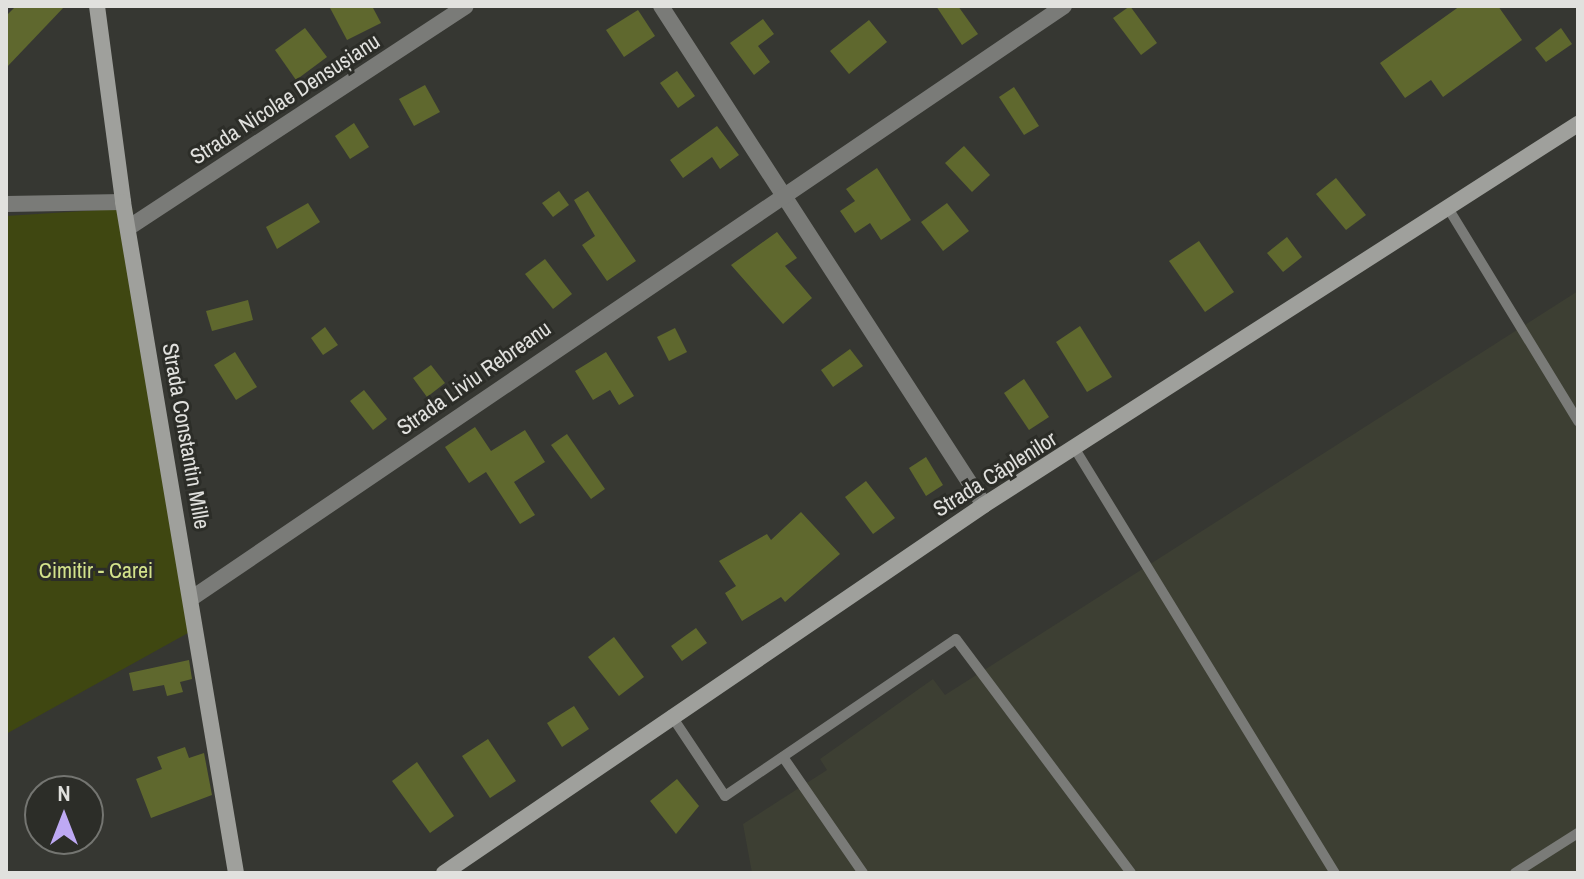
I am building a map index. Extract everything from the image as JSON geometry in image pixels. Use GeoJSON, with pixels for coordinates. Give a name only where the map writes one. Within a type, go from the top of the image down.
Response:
{"type":"FeatureCollection","features":[{"type":"Feature","properties":{"kind":"street","name":"Strada Constantin Mille"},"geometry":{"type":"LineString","coordinates":[[97,6],[123,202],[236,873]]}},
{"type":"Feature","properties":{"kind":"street","name":"Strada Nicolae Densușianu"},"geometry":{"type":"LineString","coordinates":[[128,228],[466,6]]}},
{"type":"Feature","properties":{"kind":"street"},"geometry":{"type":"LineString","coordinates":[[661,6],[984,505]]}},
{"type":"Feature","properties":{"kind":"street","name":"Strada Liviu Rebreanu"},"geometry":{"type":"LineString","coordinates":[[192,598],[781,193],[1064,6]]}},
{"type":"Feature","properties":{"kind":"street","name":"Strada Căplenilor"},"geometry":{"type":"LineString","coordinates":[[444,873],[671,715],[984,505],[1578,124]]}},
{"type":"Feature","properties":{"kind":"street"},"geometry":{"type":"LineString","coordinates":[[6,204],[123,202]]}},
{"type":"Feature","properties":{"kind":"lane"},"geometry":{"type":"LineString","coordinates":[[1448,208],[1578,421]]}},
{"type":"Feature","properties":{"kind":"lane"},"geometry":{"type":"LineString","coordinates":[[1075,449],[1335,873]]}},
{"type":"Feature","properties":{"kind":"lane"},"geometry":{"type":"LineString","coordinates":[[671,715],[725,796],[956,639],[1131,873]]}},
{"type":"Feature","properties":{"kind":"lane"},"geometry":{"type":"LineString","coordinates":[[783,757],[863,873]]}},
{"type":"Feature","properties":{"kind":"lane"},"geometry":{"type":"LineString","coordinates":[[1515,873],[1578,833]]}},
{"type":"Feature","properties":{"kind":"shaded area"},"geometry":{"type":"Polygon","coordinates":[[[1578,291],[1578,873],[752,873],[743,824],[827,770],[820,759],[933,679],[945,695],[1578,291]]]}},
{"type":"Feature","properties":{"kind":"green space","name":"Cimitir - Carei"},"geometry":{"type":"Polygon","coordinates":[[[132,208],[197,628],[6,734],[6,216],[132,208]]]}},
{"type":"Feature","properties":{"kind":"building"},"geometry":{"type":"Polygon","coordinates":[[[16,6],[65,6],[6,68],[6,16],[16,6]]]}},
{"type":"Feature","properties":{"kind":"building"},"geometry":{"type":"Polygon","coordinates":[[[329,6],[372,6],[381,23],[347,40],[329,6]]]}},
{"type":"Feature","properties":{"kind":"building"},"geometry":{"type":"Polygon","coordinates":[[[936,6],[958,6],[978,34],[962,45],[936,6]]]}},
{"type":"Feature","properties":{"kind":"building"},"geometry":{"type":"Polygon","coordinates":[[[1130,6],[1157,43],[1141,55],[1113,18],[1130,6]]]}},
{"type":"Feature","properties":{"kind":"building"},"geometry":{"type":"Polygon","coordinates":[[[1460,6],[1498,6],[1522,40],[1443,97],[1431,80],[1405,98],[1380,63],[1460,6]]]}},
{"type":"Feature","properties":{"kind":"building"},"geometry":{"type":"Polygon","coordinates":[[[638,10],[655,36],[624,57],[606,30],[638,10]]]}},
{"type":"Feature","properties":{"kind":"building"},"geometry":{"type":"Polygon","coordinates":[[[763,19],[774,34],[758,46],[770,62],[754,75],[730,43],[763,19]]]}},
{"type":"Feature","properties":{"kind":"building"},"geometry":{"type":"Polygon","coordinates":[[[869,20],[887,42],[849,74],[830,51],[869,20]]]}},
{"type":"Feature","properties":{"kind":"building"},"geometry":{"type":"Polygon","coordinates":[[[305,28],[327,57],[296,80],[275,50],[305,28]]]}},
{"type":"Feature","properties":{"kind":"building"},"geometry":{"type":"Polygon","coordinates":[[[1561,28],[1572,44],[1546,62],[1535,48],[1561,28]]]}},
{"type":"Feature","properties":{"kind":"building"},"geometry":{"type":"Polygon","coordinates":[[[677,71],[695,96],[678,108],[660,83],[677,71]]]}},
{"type":"Feature","properties":{"kind":"building"},"geometry":{"type":"Polygon","coordinates":[[[425,85],[440,112],[414,126],[399,99],[425,85]]]}},
{"type":"Feature","properties":{"kind":"building"},"geometry":{"type":"Polygon","coordinates":[[[1014,87],[1039,126],[1024,135],[999,97],[1014,87]]]}},
{"type":"Feature","properties":{"kind":"building"},"geometry":{"type":"Polygon","coordinates":[[[354,123],[369,147],[350,159],[335,136],[354,123]]]}},
{"type":"Feature","properties":{"kind":"building"},"geometry":{"type":"Polygon","coordinates":[[[717,126],[739,155],[720,169],[712,157],[683,178],[670,160],[717,126]]]}},
{"type":"Feature","properties":{"kind":"building"},"geometry":{"type":"Polygon","coordinates":[[[964,146],[990,175],[972,192],[945,163],[964,146]]]}},
{"type":"Feature","properties":{"kind":"building"},"geometry":{"type":"Polygon","coordinates":[[[877,168],[911,220],[881,240],[870,223],[855,233],[840,211],[855,201],[846,189],[877,168]]]}},
{"type":"Feature","properties":{"kind":"building"},"geometry":{"type":"Polygon","coordinates":[[[1336,178],[1366,215],[1346,230],[1316,194],[1336,178]]]}},
{"type":"Feature","properties":{"kind":"building"},"geometry":{"type":"Polygon","coordinates":[[[559,191],[569,205],[553,217],[542,203],[559,191]]]}},
{"type":"Feature","properties":{"kind":"building"},"geometry":{"type":"Polygon","coordinates":[[[588,191],[636,261],[607,281],[582,245],[595,236],[574,200],[588,191]]]}},
{"type":"Feature","properties":{"kind":"building"},"geometry":{"type":"Polygon","coordinates":[[[308,203],[320,222],[277,249],[266,227],[308,203]]]}},
{"type":"Feature","properties":{"kind":"building"},"geometry":{"type":"Polygon","coordinates":[[[947,203],[969,231],[943,251],[921,222],[947,203]]]}},
{"type":"Feature","properties":{"kind":"building"},"geometry":{"type":"Polygon","coordinates":[[[777,232],[797,258],[785,266],[812,298],[783,324],[731,265],[777,232]]]}},
{"type":"Feature","properties":{"kind":"building"},"geometry":{"type":"Polygon","coordinates":[[[1287,237],[1302,257],[1283,272],[1267,253],[1287,237]]]}},
{"type":"Feature","properties":{"kind":"building"},"geometry":{"type":"Polygon","coordinates":[[[1199,241],[1234,292],[1205,312],[1169,261],[1199,241]]]}},
{"type":"Feature","properties":{"kind":"building"},"geometry":{"type":"Polygon","coordinates":[[[545,259],[572,294],[553,309],[525,274],[545,259]]]}},
{"type":"Feature","properties":{"kind":"building"},"geometry":{"type":"Polygon","coordinates":[[[248,300],[253,320],[212,331],[206,311],[248,300]]]}},
{"type":"Feature","properties":{"kind":"building"},"geometry":{"type":"Polygon","coordinates":[[[1080,326],[1112,377],[1087,392],[1056,342],[1080,326]]]}},
{"type":"Feature","properties":{"kind":"building"},"geometry":{"type":"Polygon","coordinates":[[[325,327],[338,345],[323,355],[311,338],[325,327]]]}},
{"type":"Feature","properties":{"kind":"building"},"geometry":{"type":"Polygon","coordinates":[[[675,328],[687,352],[669,361],[657,337],[675,328]]]}},
{"type":"Feature","properties":{"kind":"building"},"geometry":{"type":"Polygon","coordinates":[[[850,349],[863,366],[833,387],[821,370],[850,349]]]}},
{"type":"Feature","properties":{"kind":"building"},"geometry":{"type":"Polygon","coordinates":[[[235,352],[257,387],[236,400],[214,365],[235,352]]]}},
{"type":"Feature","properties":{"kind":"building"},"geometry":{"type":"Polygon","coordinates":[[[606,352],[634,396],[619,405],[610,390],[593,400],[575,371],[606,352]]]}},
{"type":"Feature","properties":{"kind":"building"},"geometry":{"type":"Polygon","coordinates":[[[431,365],[445,383],[427,397],[413,378],[431,365]]]}},
{"type":"Feature","properties":{"kind":"building"},"geometry":{"type":"Polygon","coordinates":[[[1024,379],[1049,417],[1029,430],[1004,393],[1024,379]]]}},
{"type":"Feature","properties":{"kind":"building"},"geometry":{"type":"Polygon","coordinates":[[[364,390],[387,419],[373,430],[350,401],[364,390]]]}},
{"type":"Feature","properties":{"kind":"building"},"geometry":{"type":"Polygon","coordinates":[[[475,427],[491,451],[525,430],[545,462],[514,482],[535,515],[520,524],[486,472],[469,483],[445,447],[475,427]]]}},
{"type":"Feature","properties":{"kind":"building"},"geometry":{"type":"Polygon","coordinates":[[[567,434],[605,489],[591,499],[551,445],[567,434]]]}},
{"type":"Feature","properties":{"kind":"building"},"geometry":{"type":"Polygon","coordinates":[[[926,457],[943,485],[926,496],[909,468],[926,457]]]}},
{"type":"Feature","properties":{"kind":"building"},"geometry":{"type":"Polygon","coordinates":[[[866,481],[895,518],[873,534],[845,497],[866,481]]]}},
{"type":"Feature","properties":{"kind":"building"},"geometry":{"type":"Polygon","coordinates":[[[801,512],[840,554],[785,602],[781,597],[742,621],[725,593],[736,586],[719,561],[767,534],[771,540],[801,512]]]}},
{"type":"Feature","properties":{"kind":"building"},"geometry":{"type":"Polygon","coordinates":[[[696,628],[707,643],[682,661],[671,646],[696,628]]]}},
{"type":"Feature","properties":{"kind":"building"},"geometry":{"type":"Polygon","coordinates":[[[614,637],[644,677],[619,696],[588,657],[614,637]]]}},
{"type":"Feature","properties":{"kind":"building"},"geometry":{"type":"Polygon","coordinates":[[[189,660],[192,679],[180,682],[183,692],[167,696],[164,685],[133,691],[129,673],[189,660]]]}},
{"type":"Feature","properties":{"kind":"building"},"geometry":{"type":"Polygon","coordinates":[[[574,706],[589,729],[562,747],[547,723],[574,706]]]}},
{"type":"Feature","properties":{"kind":"building"},"geometry":{"type":"Polygon","coordinates":[[[488,739],[516,781],[490,798],[462,756],[488,739]]]}},
{"type":"Feature","properties":{"kind":"building"},"geometry":{"type":"Polygon","coordinates":[[[185,747],[189,758],[204,753],[212,795],[151,818],[136,779],[162,769],[157,757],[185,747]]]}},
{"type":"Feature","properties":{"kind":"building"},"geometry":{"type":"Polygon","coordinates":[[[417,762],[454,816],[430,833],[392,781],[417,762]]]}},
{"type":"Feature","properties":{"kind":"building"},"geometry":{"type":"Polygon","coordinates":[[[677,779],[699,806],[676,834],[650,801],[677,779]]]}}]}
